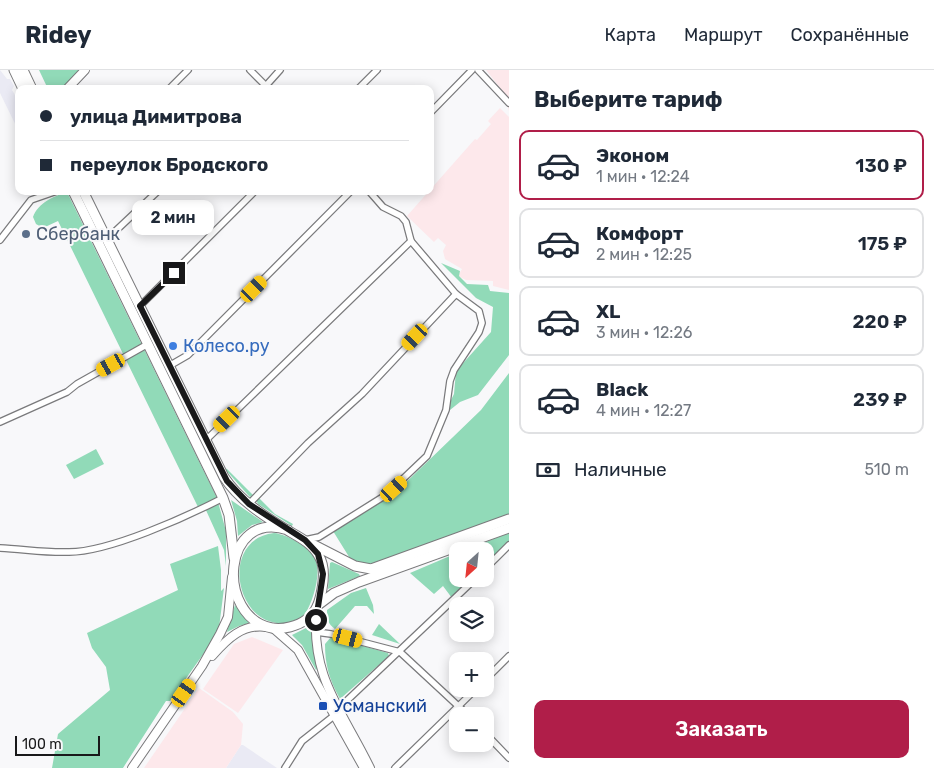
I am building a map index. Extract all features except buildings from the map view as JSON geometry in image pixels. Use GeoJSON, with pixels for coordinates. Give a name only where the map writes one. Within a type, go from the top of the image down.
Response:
{"type":"FeatureCollection","features":[{"type":"Feature","properties":{"kind":"main road"},"geometry":{"type":"LineString","coordinates":[[14,70],[21,85]]}},
{"type":"Feature","properties":{"kind":"main road"},"geometry":{"type":"LineString","coordinates":[[22,70],[30,85]]}},
{"type":"Feature","properties":{"kind":"main road"},"geometry":{"type":"LineString","coordinates":[[71,85],[85,70]]}},
{"type":"Feature","properties":{"kind":"main road"},"geometry":{"type":"LineString","coordinates":[[76,195],[223,498],[229,516],[235,588],[242,605],[253,618],[271,628],[298,650],[370,768]]}},
{"type":"Feature","properties":{"kind":"main road"},"geometry":{"type":"LineString","coordinates":[[86,195],[205,441],[227,481],[249,504],[305,540],[355,566],[371,569],[509,519]]}},
{"type":"Feature","properties":{"kind":"main road"},"geometry":{"type":"LineString","coordinates":[[132,768],[202,666],[228,617],[234,566],[241,543],[256,531],[272,527],[288,530]]}},
{"type":"Feature","properties":{"kind":"main road"},"geometry":{"type":"LineString","coordinates":[[202,666],[235,633],[255,626],[271,628],[300,624],[310,616],[317,606],[334,594],[359,582],[509,528]]}},
{"type":"Feature","properties":{"kind":"main road"},"geometry":{"type":"LineString","coordinates":[[305,540],[316,550],[323,565],[323,583],[317,606],[316,632],[319,666],[337,712],[364,768]]}},
{"type":"Feature","properties":{"kind":"street"},"geometry":{"type":"LineString","coordinates":[[173,85],[188,70]]}},
{"type":"Feature","properties":{"kind":"street"},"geometry":{"type":"LineString","coordinates":[[250,70],[263,85]]}},
{"type":"Feature","properties":{"kind":"street"},"geometry":{"type":"LineString","coordinates":[[268,85],[280,70]]}},
{"type":"Feature","properties":{"kind":"street"},"geometry":{"type":"LineString","coordinates":[[362,85],[377,70]]}},
{"type":"Feature","properties":{"kind":"street"},"geometry":{"type":"LineString","coordinates":[[434,109],[472,70]]}},
{"type":"Feature","properties":{"kind":"street"},"geometry":{"type":"LineString","coordinates":[[478,70],[509,103]]}},
{"type":"Feature","properties":{"kind":"street"},"geometry":{"type":"LineString","coordinates":[[0,240],[31,200],[45,195]]}},
{"type":"Feature","properties":{"kind":"street"},"geometry":{"type":"LineString","coordinates":[[107,239],[154,195]]}},
{"type":"Feature","properties":{"kind":"street"},"geometry":{"type":"LineString","coordinates":[[140,306],[251,195]]}},
{"type":"Feature","properties":{"kind":"street"},"geometry":{"type":"LineString","coordinates":[[169,366],[188,355],[347,195]]}},
{"type":"Feature","properties":{"kind":"street"},"geometry":{"type":"LineString","coordinates":[[305,540],[318,537],[386,495],[427,456],[446,410],[450,381],[454,370],[479,332],[482,323],[479,310],[456,294],[411,241],[406,222],[401,216],[383,207],[372,195]]}},
{"type":"Feature","properties":{"kind":"street"},"geometry":{"type":"LineString","coordinates":[[205,441],[411,241]]}},
{"type":"Feature","properties":{"kind":"street"},"geometry":{"type":"LineString","coordinates":[[249,504],[297,454],[362,394],[456,294]]}},
{"type":"Feature","properties":{"kind":"street"},"geometry":{"type":"LineString","coordinates":[[0,422],[67,392],[77,384],[148,344]]}},
{"type":"Feature","properties":{"kind":"street"},"geometry":{"type":"LineString","coordinates":[[0,548],[70,552],[107,545],[122,541],[223,498]]}},
{"type":"Feature","properties":{"kind":"street"},"geometry":{"type":"LineString","coordinates":[[494,560],[509,545]]}},
{"type":"Feature","properties":{"kind":"street"},"geometry":{"type":"LineString","coordinates":[[285,768],[302,741],[337,712],[466,588]]}},
{"type":"Feature","properties":{"kind":"street"},"geometry":{"type":"LineString","coordinates":[[316,632],[331,634],[400,652],[458,706]]}},
{"type":"Feature","properties":{"kind":"street"},"geometry":{"type":"LineString","coordinates":[[494,671],[509,656]]}},
{"type":"Feature","properties":{"kind":"street"},"geometry":{"type":"LineString","coordinates":[[395,768],[468,697]]}},
{"type":"Feature","properties":{"kind":"street"},"geometry":{"type":"LineString","coordinates":[[494,742],[509,758]]}},
{"type":"Feature","properties":{"kind":"shaded area"},"geometry":{"type":"Polygon","coordinates":[[[0,70],[7,79],[10,79],[14,86],[12,90],[15,95],[15,124],[0,93],[0,70]]]}},
{"type":"Feature","properties":{"kind":"shaded area"},"geometry":{"type":"Polygon","coordinates":[[[486,70],[509,70],[509,111],[504,93],[486,70]]]}},
{"type":"Feature","properties":{"kind":"shaded area"},"geometry":{"type":"Polygon","coordinates":[[[500,108],[509,117],[509,290],[493,286],[493,281],[466,280],[458,276],[462,269],[445,259],[443,251],[446,245],[438,238],[434,242],[407,216],[426,195],[434,195],[434,185],[475,139],[477,140],[491,124],[488,121],[500,108]]]}},
{"type":"Feature","properties":{"kind":"shaded area"},"geometry":{"type":"Polygon","coordinates":[[[252,637],[283,650],[238,713],[203,689],[234,644],[252,637]]]}},
{"type":"Feature","properties":{"kind":"shaded area"},"geometry":{"type":"Polygon","coordinates":[[[199,688],[233,712],[243,724],[241,745],[226,768],[144,768],[199,688]]]}},
{"type":"Feature","properties":{"kind":"shaded area"},"geometry":{"type":"Polygon","coordinates":[[[241,745],[243,745],[277,768],[226,768],[241,745]]]}},
{"type":"Feature","properties":{"kind":"green space"},"geometry":{"type":"Polygon","coordinates":[[[39,70],[80,71],[65,85],[46,85],[39,70]]]}},
{"type":"Feature","properties":{"kind":"green space"},"geometry":{"type":"Polygon","coordinates":[[[60,195],[68,195],[217,498],[198,507],[58,221],[43,228],[36,224],[33,217],[35,212],[52,198],[60,195]]]}},
{"type":"Feature","properties":{"kind":"green space"},"geometry":{"type":"Polygon","coordinates":[[[441,263],[460,271],[459,276],[467,284],[488,285],[490,291],[509,293],[509,355],[478,395],[460,402],[450,410],[449,404],[454,394],[456,371],[491,332],[493,307],[476,298],[441,263]]]}},
{"type":"Feature","properties":{"kind":"green space"},"geometry":{"type":"Polygon","coordinates":[[[509,373],[509,514],[387,560],[368,564],[351,560],[333,531],[397,491],[481,410],[509,373]]]}},
{"type":"Feature","properties":{"kind":"green space"},"geometry":{"type":"Polygon","coordinates":[[[96,449],[104,464],[74,479],[66,465],[96,449]]]}},
{"type":"Feature","properties":{"kind":"green space"},"geometry":{"type":"Polygon","coordinates":[[[224,468],[227,469],[253,495],[250,497],[224,468]]]}},
{"type":"Feature","properties":{"kind":"green space"},"geometry":{"type":"Polygon","coordinates":[[[258,497],[275,514],[293,524],[292,526],[258,504],[256,500],[258,497]]]}},
{"type":"Feature","properties":{"kind":"green space"},"geometry":{"type":"Polygon","coordinates":[[[231,500],[263,522],[252,525],[238,536],[237,521],[231,500]]]}},
{"type":"Feature","properties":{"kind":"green space"},"geometry":{"type":"Polygon","coordinates":[[[218,502],[226,531],[226,566],[224,550],[205,508],[218,502]]]}},
{"type":"Feature","properties":{"kind":"green space"},"geometry":{"type":"Polygon","coordinates":[[[274,533],[291,539],[308,550],[315,559],[318,571],[314,595],[305,614],[284,623],[267,621],[254,611],[245,598],[240,582],[240,565],[245,550],[257,539],[274,533]]]}},
{"type":"Feature","properties":{"kind":"green space"},"geometry":{"type":"Polygon","coordinates":[[[509,533],[509,544],[494,557],[494,542],[486,542],[509,533]]]}},
{"type":"Feature","properties":{"kind":"green space"},"geometry":{"type":"Polygon","coordinates":[[[218,546],[221,591],[224,588],[219,628],[209,646],[170,701],[166,701],[123,768],[52,768],[58,734],[110,690],[106,667],[92,648],[87,633],[178,590],[170,564],[218,546]]]}},
{"type":"Feature","properties":{"kind":"green space"},"geometry":{"type":"Polygon","coordinates":[[[449,556],[449,588],[461,588],[453,597],[443,586],[434,594],[410,573],[449,556]]]}},
{"type":"Feature","properties":{"kind":"green space"},"geometry":{"type":"Polygon","coordinates":[[[332,562],[360,576],[328,589],[330,563],[332,562]]]}},
{"type":"Feature","properties":{"kind":"green space"},"geometry":{"type":"Polygon","coordinates":[[[366,588],[373,605],[374,614],[367,606],[355,606],[335,629],[328,621],[327,610],[351,593],[366,588]]]}},
{"type":"Feature","properties":{"kind":"green space"},"geometry":{"type":"Polygon","coordinates":[[[235,605],[249,623],[227,632],[235,605]]]}},
{"type":"Feature","properties":{"kind":"green space"},"geometry":{"type":"Polygon","coordinates":[[[379,624],[400,644],[372,635],[379,624]]]}},
{"type":"Feature","properties":{"kind":"green space"},"geometry":{"type":"Polygon","coordinates":[[[312,625],[316,670],[302,645],[292,635],[312,625]]]}},
{"type":"Feature","properties":{"kind":"green space"},"geometry":{"type":"Polygon","coordinates":[[[331,637],[388,653],[389,656],[340,699],[330,678],[326,659],[325,644],[331,637]]]}},
{"type":"Feature","properties":{"kind":"place","name":"Сбербанк"},"geometry":{"type":"Point","coordinates":[26,234]}},
{"type":"Feature","properties":{"kind":"place","name":"Колесо.ру"},"geometry":{"type":"Point","coordinates":[173,346]}},
{"type":"Feature","properties":{"kind":"place","name":"Усманский"},"geometry":{"type":"Point","coordinates":[323,706]}},
{"type":"Feature","properties":{"kind":"route"},"geometry":{"type":"LineString","coordinates":[[174,273],[140,306],[205,441],[227,481],[236,493],[249,504],[305,540],[321,558],[323,568],[322,589],[316,620]]}}]}
